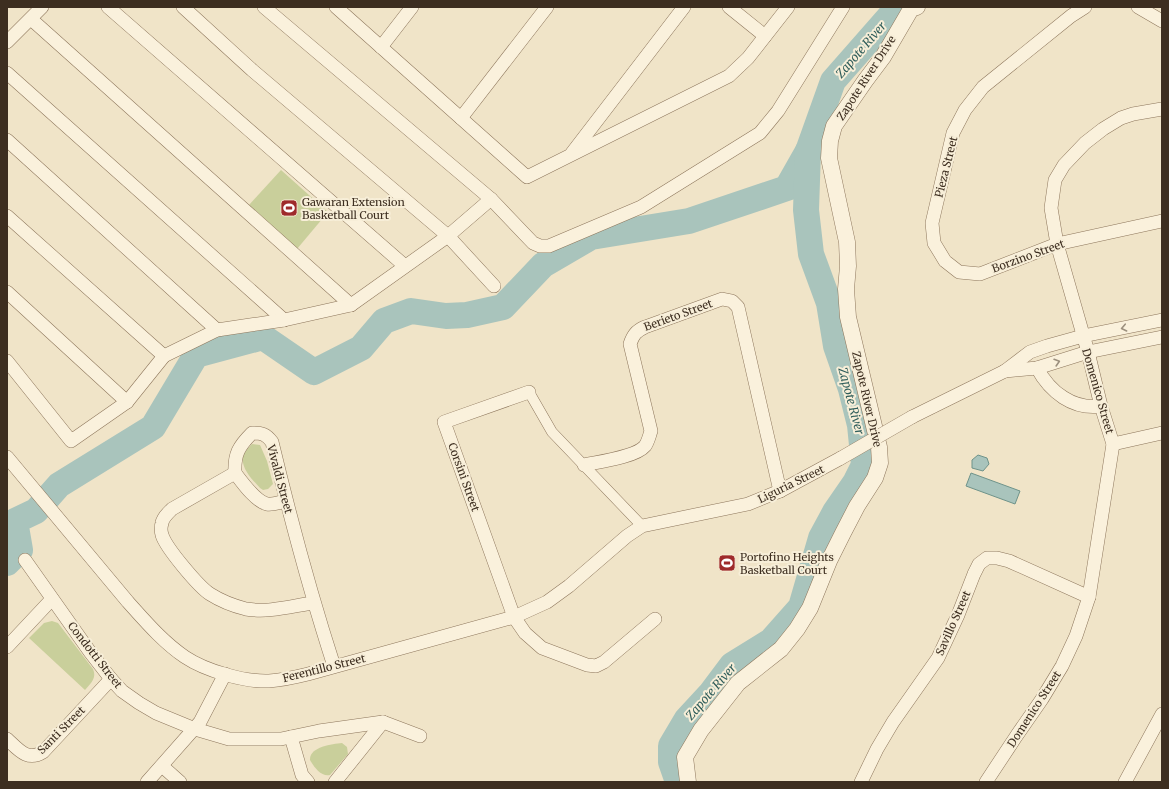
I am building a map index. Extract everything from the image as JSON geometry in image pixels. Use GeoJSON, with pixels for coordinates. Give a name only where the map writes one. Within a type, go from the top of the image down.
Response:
{"type":"FeatureCollection","features":[{"type":"Feature","properties":{"kind":"street"},"geometry":{"type":"LineString","coordinates":[[7,42],[42,7]]}},
{"type":"Feature","properties":{"kind":"street"},"geometry":{"type":"LineString","coordinates":[[108,7],[405,266]]}},
{"type":"Feature","properties":{"kind":"street"},"geometry":{"type":"LineString","coordinates":[[183,7],[252,70],[448,236],[494,286]]}},
{"type":"Feature","properties":{"kind":"street"},"geometry":{"type":"LineString","coordinates":[[264,7],[491,199],[533,243],[540,246],[549,246],[641,207],[760,133],[778,111],[843,7]]}},
{"type":"Feature","properties":{"kind":"street"},"geometry":{"type":"LineString","coordinates":[[336,7],[527,177],[729,76],[748,58],[788,7]]}},
{"type":"Feature","properties":{"kind":"street"},"geometry":{"type":"LineString","coordinates":[[381,47],[412,7]]}},
{"type":"Feature","properties":{"kind":"street"},"geometry":{"type":"LineString","coordinates":[[461,118],[547,7]]}},
{"type":"Feature","properties":{"kind":"street"},"geometry":{"type":"LineString","coordinates":[[569,156],[684,7]]}},
{"type":"Feature","properties":{"kind":"street"},"geometry":{"type":"LineString","coordinates":[[729,7],[765,36]]}},
{"type":"Feature","properties":{"kind":"street","name":"Zapote River Drive"},"geometry":{"type":"LineString","coordinates":[[688,782],[685,757],[700,730],[738,683],[781,649],[797,629],[810,608],[843,533],[857,506],[875,478],[880,463],[879,446],[848,317],[846,289],[848,266],[847,242],[829,158],[830,140],[834,126],[883,57],[911,9],[917,7]]}},
{"type":"Feature","properties":{"kind":"street","name":"Pieza Street"},"geometry":{"type":"LineString","coordinates":[[944,261],[934,243],[932,223],[953,133],[965,110],[983,87],[1071,16],[1085,7]]}},
{"type":"Feature","properties":{"kind":"street"},"geometry":{"type":"LineString","coordinates":[[1138,7],[1162,21]]}},
{"type":"Feature","properties":{"kind":"street"},"geometry":{"type":"LineString","coordinates":[[30,19],[351,305]]}},
{"type":"Feature","properties":{"kind":"street"},"geometry":{"type":"LineString","coordinates":[[7,73],[284,320]]}},
{"type":"Feature","properties":{"kind":"street","name":"Domenico Street"},"geometry":{"type":"LineString","coordinates":[[986,782],[1042,699],[1062,666],[1076,636],[1089,597],[1113,444],[1101,406],[1088,352],[1057,244],[1051,208],[1055,180],[1064,165],[1085,143],[1103,129],[1121,118],[1162,109]]}},
{"type":"Feature","properties":{"kind":"street"},"geometry":{"type":"LineString","coordinates":[[589,130],[600,141]]}},
{"type":"Feature","properties":{"kind":"street"},"geometry":{"type":"LineString","coordinates":[[7,140],[217,330]]}},
{"type":"Feature","properties":{"kind":"street"},"geometry":{"type":"LineString","coordinates":[[7,361],[71,441],[127,402],[164,356],[217,330],[284,320],[351,305],[448,236],[491,199]]}},
{"type":"Feature","properties":{"kind":"street"},"geometry":{"type":"LineString","coordinates":[[7,216],[164,356]]}},
{"type":"Feature","properties":{"kind":"street","name":"Borzino Street"},"geometry":{"type":"LineString","coordinates":[[944,261],[959,272],[980,274],[1057,244],[1162,221]]}},
{"type":"Feature","properties":{"kind":"street"},"geometry":{"type":"LineString","coordinates":[[7,292],[127,402]]}},
{"type":"Feature","properties":{"kind":"street","name":"Berieto Street"},"geometry":{"type":"LineString","coordinates":[[584,465],[633,454],[644,447],[648,440],[651,431],[630,344],[637,330],[722,299],[732,301],[738,308],[780,491]]}},
{"type":"Feature","properties":{"kind":"street","name":"Liguria Street"},"geometry":{"type":"LineString","coordinates":[[514,617],[547,602],[569,586],[627,536],[642,526],[748,504],[780,491],[841,458],[912,416],[1005,371],[1030,352],[1083,336],[1162,320]]}},
{"type":"Feature","properties":{"kind":"street","name":"Liguria Street"},"geometry":{"type":"LineString","coordinates":[[1005,371],[1037,368],[1088,352],[1162,337]]}},
{"type":"Feature","properties":{"kind":"street"},"geometry":{"type":"LineString","coordinates":[[1037,368],[1044,380],[1053,390],[1067,400],[1081,406],[1101,406]]}},
{"type":"Feature","properties":{"kind":"street"},"geometry":{"type":"LineString","coordinates":[[529,392],[552,432],[642,526]]}},
{"type":"Feature","properties":{"kind":"street","name":"Corsini Street"},"geometry":{"type":"LineString","coordinates":[[514,617],[444,422],[529,392]]}},
{"type":"Feature","properties":{"kind":"street"},"geometry":{"type":"LineString","coordinates":[[1113,444],[1162,432]]}},
{"type":"Feature","properties":{"kind":"street","name":"Vivaldi Street"},"geometry":{"type":"LineString","coordinates":[[235,473],[234,462],[237,452],[244,441],[252,433],[261,433],[268,437],[272,442],[313,603],[334,666]]}},
{"type":"Feature","properties":{"kind":"street","name":"Ferentillo Street"},"geometry":{"type":"LineString","coordinates":[[7,457],[148,624],[172,647],[187,658],[204,667],[226,674],[252,680],[269,681],[289,678],[514,617]]}},
{"type":"Feature","properties":{"kind":"street"},"geometry":{"type":"LineString","coordinates":[[286,501],[266,504],[258,500],[235,473],[172,509],[164,517],[161,524],[162,534],[166,543],[197,584],[209,593],[226,602],[248,609],[313,603]]}},
{"type":"Feature","properties":{"kind":"street","name":"Savillo Street"},"geometry":{"type":"LineString","coordinates":[[861,782],[877,749],[893,722],[938,658],[979,564],[987,558],[997,558],[1009,561],[1089,597]]}},
{"type":"Feature","properties":{"kind":"street","name":"Condotti Street"},"geometry":{"type":"LineString","coordinates":[[25,560],[110,679],[122,691],[139,703],[156,712],[195,729],[229,739],[268,740],[383,722],[420,736]]}},
{"type":"Feature","properties":{"kind":"street"},"geometry":{"type":"LineString","coordinates":[[7,647],[52,599]]}},
{"type":"Feature","properties":{"kind":"street"},"geometry":{"type":"LineString","coordinates":[[514,617],[525,633],[542,648],[587,665],[596,666],[604,662],[655,619]]}},
{"type":"Feature","properties":{"kind":"street"},"geometry":{"type":"LineString","coordinates":[[147,782],[195,729],[205,715],[226,674]]}},
{"type":"Feature","properties":{"kind":"street","name":"Santi Street"},"geometry":{"type":"LineString","coordinates":[[7,738],[25,755],[32,757],[43,752],[110,679]]}},
{"type":"Feature","properties":{"kind":"street"},"geometry":{"type":"LineString","coordinates":[[1124,782],[1162,714]]}},
{"type":"Feature","properties":{"kind":"street"},"geometry":{"type":"LineString","coordinates":[[335,782],[383,722]]}},
{"type":"Feature","properties":{"kind":"street"},"geometry":{"type":"LineString","coordinates":[[291,737],[302,775],[308,782]]}},
{"type":"Feature","properties":{"kind":"street"},"geometry":{"type":"LineString","coordinates":[[162,766],[180,782]]}},
{"type":"Feature","properties":{"kind":"green space","name":"Gawaran Extension Basketball Court"},"geometry":{"type":"Polygon","coordinates":[[[281,170],[328,212],[297,249],[249,205],[281,170]]]}},
{"type":"Feature","properties":{"kind":"green space"},"geometry":{"type":"Polygon","coordinates":[[[252,444],[260,445],[267,461],[273,484],[268,489],[263,490],[260,488],[247,473],[243,464],[243,454],[252,444]]]}},
{"type":"Feature","properties":{"kind":"green space"},"geometry":{"type":"Polygon","coordinates":[[[52,621],[58,623],[93,669],[94,678],[85,690],[29,638],[44,623],[52,621]]]}},
{"type":"Feature","properties":{"kind":"green space"},"geometry":{"type":"Polygon","coordinates":[[[342,743],[347,747],[348,754],[330,775],[321,773],[310,760],[313,752],[322,747],[342,743]]]}},
{"type":"Feature","properties":{"kind":"water"},"geometry":{"type":"Polygon","coordinates":[[[978,455],[987,458],[989,464],[983,471],[972,468],[972,460],[978,455]]]}},
{"type":"Feature","properties":{"kind":"water"},"geometry":{"type":"Polygon","coordinates":[[[971,473],[1020,491],[1015,504],[966,486],[971,473]]]}},
{"type":"Feature","properties":{"kind":"waterway","name":"Zapote River"},"geometry":{"type":"LineString","coordinates":[[678,782],[671,762],[671,746],[687,719],[711,693],[732,665],[771,641],[801,607],[821,538],[835,512],[855,483],[864,465],[860,425],[851,389],[836,346],[829,303],[811,254],[806,210],[808,151],[833,81],[898,7]]}},
{"type":"Feature","properties":{"kind":"waterway"},"geometry":{"type":"LineString","coordinates":[[7,563],[20,550],[15,521],[36,511],[59,485],[153,427],[196,355],[263,337],[314,372],[361,348],[384,321],[411,311],[446,316],[467,315],[503,307],[543,265],[591,237],[689,221],[787,188],[808,151]]}},
{"type":"Feature","properties":{"kind":"place","name":"Gawaran Extension Basketball Court"},"geometry":{"type":"Point","coordinates":[289,208]}},
{"type":"Feature","properties":{"kind":"place","name":"Portofino Heights Basketball Court"},"geometry":{"type":"Point","coordinates":[727,563]}}]}
